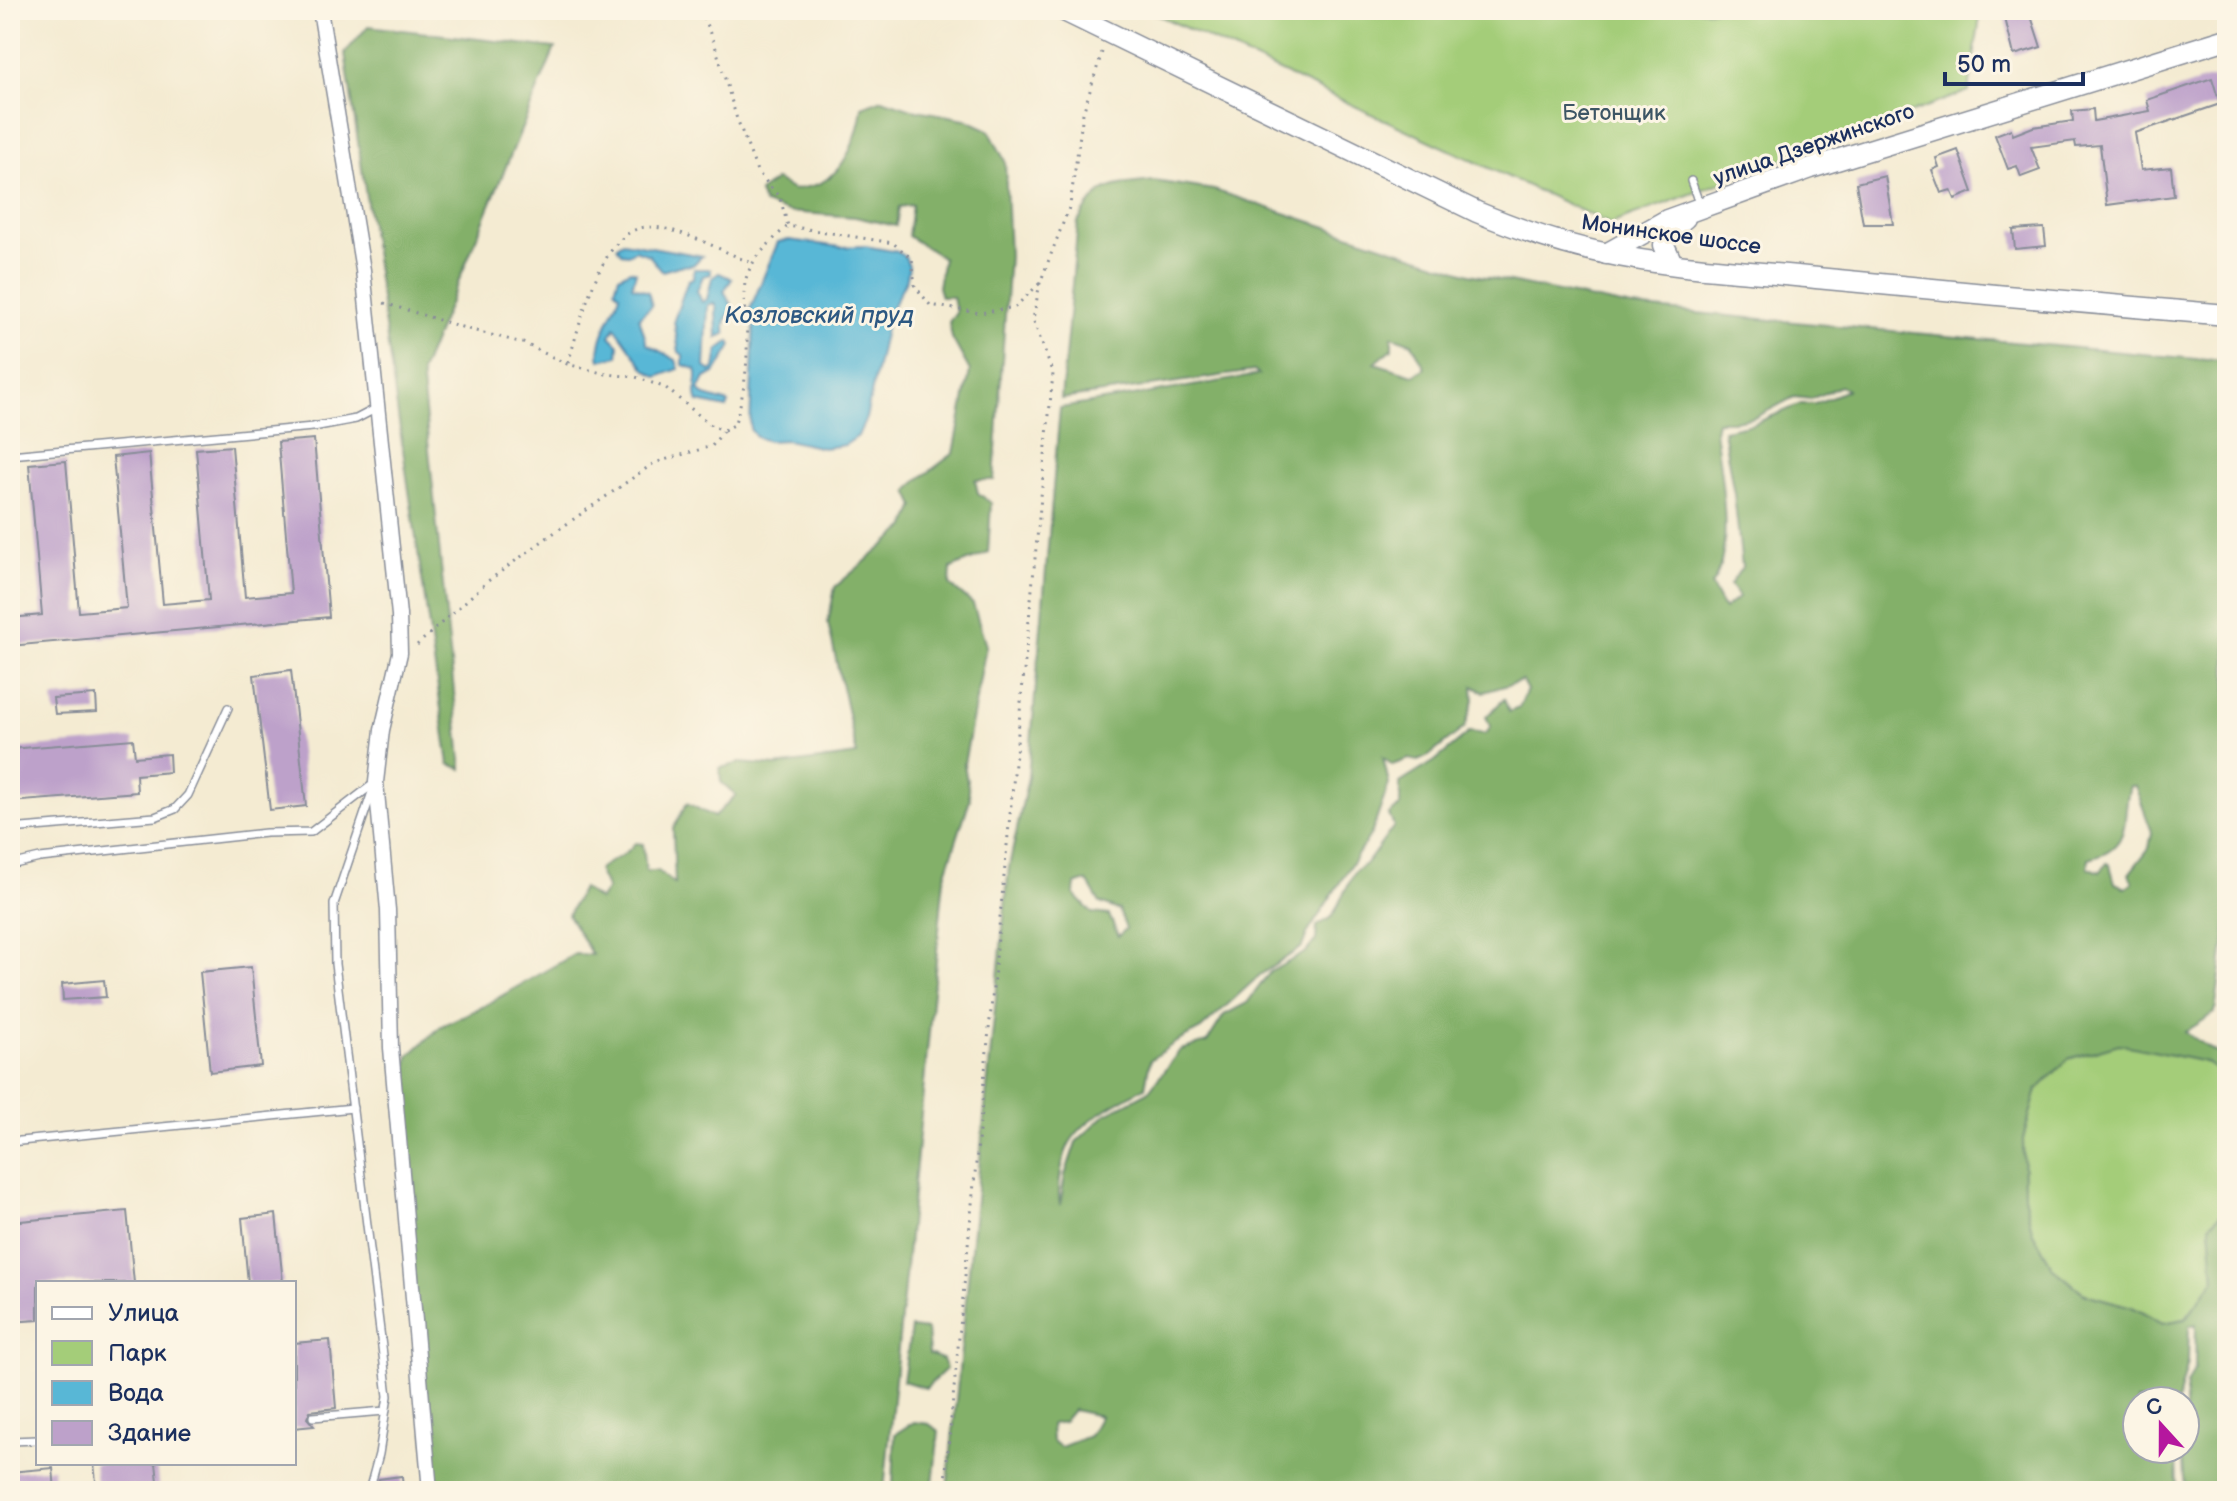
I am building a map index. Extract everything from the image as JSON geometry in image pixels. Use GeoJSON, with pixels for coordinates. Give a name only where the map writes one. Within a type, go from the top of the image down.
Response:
{"type":"FeatureCollection","features":[{"type":"Feature","properties":{"kind":"main road","name":"Монинское шоссе"},"geometry":{"type":"LineString","coordinates":[[1062,10],[1477,212],[1525,232],[1606,254],[1982,295],[2227,315]]}},
{"type":"Feature","properties":{"kind":"main road","name":"улица Дзержинского"},"geometry":{"type":"LineString","coordinates":[[1606,254],[1667,220],[1811,168],[2227,39]]}},
{"type":"Feature","properties":{"kind":"main road"},"geometry":{"type":"LineString","coordinates":[[1672,263],[1664,245],[1667,233],[1698,210]]}},
{"type":"Feature","properties":{"kind":"street"},"geometry":{"type":"LineString","coordinates":[[320,10],[366,297],[399,615],[400,653],[382,730],[376,782],[388,910],[391,1048],[430,1491]]}},
{"type":"Feature","properties":{"kind":"lane"},"geometry":{"type":"LineString","coordinates":[[1691,181],[1698,210]]}},
{"type":"Feature","properties":{"kind":"lane"},"geometry":{"type":"LineString","coordinates":[[10,455],[313,427],[356,419],[379,407]]}},
{"type":"Feature","properties":{"kind":"lane"},"geometry":{"type":"LineString","coordinates":[[10,829],[155,817],[175,809],[188,795],[228,708]]}},
{"type":"Feature","properties":{"kind":"lane"},"geometry":{"type":"LineString","coordinates":[[10,865],[40,858],[266,833],[311,832],[376,782]]}},
{"type":"Feature","properties":{"kind":"lane"},"geometry":{"type":"LineString","coordinates":[[369,1491],[379,1454],[388,1396],[335,964],[334,904],[376,782]]}},
{"type":"Feature","properties":{"kind":"lane"},"geometry":{"type":"LineString","coordinates":[[10,1142],[353,1108]]}},
{"type":"Feature","properties":{"kind":"lane"},"geometry":{"type":"LineString","coordinates":[[313,1417],[385,1411]]}},
{"type":"Feature","properties":{"kind":"lane"},"geometry":{"type":"LineString","coordinates":[[10,1441],[36,1440]]}},
{"type":"Feature","properties":{"kind":"path"},"geometry":{"type":"LineString","coordinates":[[700,10],[715,45],[736,116],[757,171],[780,198],[788,226]]}},
{"type":"Feature","properties":{"kind":"path"},"geometry":{"type":"LineString","coordinates":[[944,1491],[1053,374],[1033,319],[1040,283],[1070,205],[1083,113],[1108,33]]}},
{"type":"Feature","properties":{"kind":"path"},"geometry":{"type":"LineString","coordinates":[[400,653],[416,645],[500,572],[654,463],[712,446],[724,430],[734,425],[741,406],[748,344],[743,298],[751,263],[788,226]]}},
{"type":"Feature","properties":{"kind":"path"},"geometry":{"type":"LineString","coordinates":[[788,226],[893,243],[912,259],[915,286],[930,305],[980,313],[1015,307],[1040,283]]}},
{"type":"Feature","properties":{"kind":"path"},"geometry":{"type":"LineString","coordinates":[[567,364],[607,253],[632,229],[649,227],[684,235],[751,263]]}},
{"type":"Feature","properties":{"kind":"path"},"geometry":{"type":"LineString","coordinates":[[366,297],[523,343],[567,364],[606,374],[636,377],[666,388],[712,426],[724,430]]}},
{"type":"Feature","properties":{"kind":"green space","name":"Бетонщик"},"geometry":{"type":"Polygon","coordinates":[[[1147,10],[1981,10],[1969,91],[1610,224],[1147,10]]]}},
{"type":"Feature","properties":{"kind":"green space"},"geometry":{"type":"Polygon","coordinates":[[[368,26],[555,48],[421,372],[462,769],[449,764],[345,53],[368,26]]]}},
{"type":"Feature","properties":{"kind":"green space"},"geometry":{"type":"Polygon","coordinates":[[[882,99],[912,109],[965,119],[989,130],[1005,161],[1009,256],[994,480],[975,480],[978,493],[991,503],[988,553],[951,568],[950,585],[973,604],[986,646],[964,764],[970,799],[944,879],[884,1491],[430,1491],[399,1114],[409,1056],[441,1026],[482,1007],[575,954],[592,955],[568,915],[582,888],[599,900],[607,889],[598,870],[635,843],[643,844],[646,871],[658,871],[675,884],[673,829],[687,803],[714,817],[736,795],[721,782],[720,768],[740,763],[776,766],[857,755],[828,623],[835,587],[906,527],[915,506],[908,491],[954,453],[970,371],[952,338],[949,322],[956,313],[953,297],[941,297],[938,287],[943,258],[908,236],[912,205],[899,207],[896,226],[855,217],[789,212],[764,204],[759,192],[776,180],[793,190],[815,185],[828,178],[849,151],[862,107],[882,99]]]}},
{"type":"Feature","properties":{"kind":"green space"},"geometry":{"type":"Polygon","coordinates":[[[1154,181],[1214,190],[1470,274],[1632,307],[2207,360],[2227,358],[2227,923],[2215,1013],[2185,1032],[2215,1052],[2227,1053],[2227,1078],[2205,1062],[2119,1044],[2068,1059],[2037,1090],[2023,1139],[2024,1195],[2032,1231],[2053,1268],[2085,1294],[2132,1307],[2163,1323],[2185,1319],[2214,1280],[2210,1224],[2227,1212],[2227,1478],[2223,1483],[2208,1490],[2185,1491],[2183,1465],[2201,1465],[2201,1385],[2187,1385],[2195,1368],[2196,1324],[2189,1326],[2188,1362],[2182,1385],[2121,1385],[2121,1465],[2176,1465],[2177,1491],[947,1491],[1009,867],[1028,777],[1060,408],[1259,375],[1254,371],[1061,399],[1078,222],[1094,199],[1108,188],[1154,181]],[[1392,336],[1392,349],[1375,363],[1413,375],[1425,368],[1412,343],[1392,336]],[[1840,386],[1811,399],[1794,397],[1756,417],[1717,421],[1715,430],[1725,532],[1719,571],[1711,585],[1724,609],[1739,597],[1730,585],[1742,567],[1723,430],[1753,424],[1801,404],[1815,404],[1847,390],[1840,386]],[[1522,681],[1484,692],[1473,686],[1474,700],[1465,727],[1429,756],[1392,765],[1383,757],[1389,784],[1372,832],[1307,934],[1302,947],[1260,975],[1201,1029],[1150,1060],[1145,1087],[1116,1103],[1080,1130],[1069,1144],[1061,1170],[1060,1205],[1065,1175],[1076,1142],[1106,1114],[1148,1092],[1180,1050],[1207,1042],[1224,1015],[1247,1003],[1270,972],[1306,952],[1316,940],[1317,926],[1332,917],[1355,871],[1367,863],[1394,826],[1389,815],[1400,806],[1400,783],[1435,761],[1470,732],[1486,734],[1491,726],[1486,717],[1504,699],[1509,712],[1519,708],[1527,690],[1522,681]],[[2130,786],[2120,839],[2104,853],[2089,858],[2088,867],[2100,872],[2107,863],[2115,883],[2126,888],[2133,883],[2129,874],[2149,848],[2152,832],[2135,786],[2130,786]],[[1087,881],[1075,885],[1074,894],[1092,913],[1109,915],[1118,936],[1126,929],[1119,910],[1100,903],[1087,881]],[[1073,1410],[1063,1422],[1051,1424],[1052,1441],[1061,1447],[1089,1436],[1100,1416],[1073,1410]]]}},
{"type":"Feature","properties":{"kind":"green space"},"geometry":{"type":"Polygon","coordinates":[[[2119,1043],[2205,1062],[2227,1078],[2227,1212],[2210,1224],[2214,1280],[2185,1319],[2163,1323],[2132,1307],[2085,1294],[2053,1268],[2032,1231],[2024,1195],[2023,1139],[2036,1090],[2068,1059],[2119,1043]]]}},
{"type":"Feature","properties":{"kind":"green space"},"geometry":{"type":"Polygon","coordinates":[[[911,1328],[927,1330],[929,1354],[942,1359],[946,1369],[926,1388],[903,1381],[911,1328]]]}},
{"type":"Feature","properties":{"kind":"green space"},"geometry":{"type":"Polygon","coordinates":[[[914,1422],[929,1424],[939,1431],[933,1483],[924,1491],[902,1491],[893,1485],[895,1434],[914,1422]]]}},
{"type":"Feature","properties":{"kind":"water","name":"Козловский пруд"},"geometry":{"type":"Polygon","coordinates":[[[789,240],[898,252],[905,257],[909,266],[907,278],[888,315],[866,418],[858,436],[845,445],[823,448],[787,440],[768,441],[756,437],[750,429],[754,322],[749,312],[778,242],[789,240]]]}},
{"type":"Feature","properties":{"kind":"water"},"geometry":{"type":"Polygon","coordinates":[[[623,242],[702,256],[693,265],[662,271],[649,255],[635,250],[628,254],[621,253],[617,246],[623,242]]]}},
{"type":"Feature","properties":{"kind":"water"},"geometry":{"type":"Polygon","coordinates":[[[694,269],[710,269],[711,274],[703,276],[697,291],[702,302],[707,299],[712,278],[719,273],[732,279],[724,291],[734,309],[726,320],[726,333],[717,338],[716,306],[713,303],[708,305],[705,367],[711,371],[715,368],[718,350],[730,341],[732,346],[716,372],[705,378],[699,390],[705,396],[729,403],[727,408],[698,402],[696,369],[683,365],[683,355],[679,352],[674,320],[694,269]]]}},
{"type":"Feature","properties":{"kind":"water"},"geometry":{"type":"Polygon","coordinates":[[[630,270],[636,272],[632,286],[648,292],[652,306],[639,317],[647,344],[676,360],[679,369],[657,377],[645,369],[615,327],[610,336],[619,345],[618,356],[600,360],[600,344],[620,294],[615,289],[619,276],[630,270]]]}},
{"type":"Feature","properties":{"kind":"building"},"geometry":{"type":"Polygon","coordinates":[[[2003,10],[2029,10],[2041,47],[2014,55],[2003,10]]]}},
{"type":"Feature","properties":{"kind":"building"},"geometry":{"type":"Polygon","coordinates":[[[2212,78],[2220,104],[2135,133],[2141,170],[2171,167],[2174,196],[2107,205],[2100,145],[2076,147],[2075,141],[2031,147],[2040,170],[2021,177],[2017,166],[2008,169],[1995,135],[2011,129],[2013,135],[2033,127],[2073,121],[2072,111],[2093,109],[2094,121],[2150,111],[2147,100],[2212,78]]]}},
{"type":"Feature","properties":{"kind":"building"},"geometry":{"type":"Polygon","coordinates":[[[1958,150],[1973,192],[1955,199],[1951,190],[1941,193],[1932,170],[1939,167],[1936,158],[1958,150]]]}},
{"type":"Feature","properties":{"kind":"building"},"geometry":{"type":"Polygon","coordinates":[[[1885,176],[1893,224],[1863,224],[1856,183],[1885,176]]]}},
{"type":"Feature","properties":{"kind":"building"},"geometry":{"type":"Polygon","coordinates":[[[2044,228],[2046,246],[2015,249],[2013,230],[2044,228]]]}},
{"type":"Feature","properties":{"kind":"building"},"geometry":{"type":"Polygon","coordinates":[[[314,439],[329,617],[10,646],[10,618],[42,615],[29,464],[66,461],[79,612],[127,608],[113,457],[149,453],[163,604],[209,600],[196,449],[232,446],[245,597],[291,593],[278,442],[314,439]]]}},
{"type":"Feature","properties":{"kind":"building"},"geometry":{"type":"Polygon","coordinates":[[[291,670],[306,806],[270,810],[254,675],[291,670]]]}},
{"type":"Feature","properties":{"kind":"building"},"geometry":{"type":"Polygon","coordinates":[[[96,695],[97,712],[55,714],[53,698],[96,695]]]}},
{"type":"Feature","properties":{"kind":"building"},"geometry":{"type":"Polygon","coordinates":[[[133,739],[135,757],[169,754],[170,772],[136,775],[137,792],[10,802],[10,749],[133,739]]]}},
{"type":"Feature","properties":{"kind":"building"},"geometry":{"type":"Polygon","coordinates":[[[251,967],[261,1066],[210,1072],[200,972],[251,967]]]}},
{"type":"Feature","properties":{"kind":"building"},"geometry":{"type":"Polygon","coordinates":[[[104,980],[106,997],[63,1000],[62,984],[104,980]]]}},
{"type":"Feature","properties":{"kind":"building"},"geometry":{"type":"Polygon","coordinates":[[[127,1211],[134,1281],[36,1281],[36,1320],[10,1322],[10,1222],[127,1211]]]}},
{"type":"Feature","properties":{"kind":"building"},"geometry":{"type":"Polygon","coordinates":[[[276,1214],[283,1281],[248,1281],[242,1218],[276,1214]]]}},
{"type":"Feature","properties":{"kind":"building"},"geometry":{"type":"Polygon","coordinates":[[[330,1340],[336,1408],[310,1411],[307,1418],[314,1426],[296,1428],[296,1343],[330,1340]]]}},
{"type":"Feature","properties":{"kind":"building"},"geometry":{"type":"Polygon","coordinates":[[[94,1465],[156,1465],[159,1491],[97,1491],[94,1465]]]}},
{"type":"Feature","properties":{"kind":"building"},"geometry":{"type":"Polygon","coordinates":[[[53,1468],[55,1491],[10,1491],[10,1472],[53,1468]]]}},
{"type":"Feature","properties":{"kind":"building"},"geometry":{"type":"Polygon","coordinates":[[[402,1476],[403,1491],[376,1491],[379,1479],[402,1476]]]}}]}
